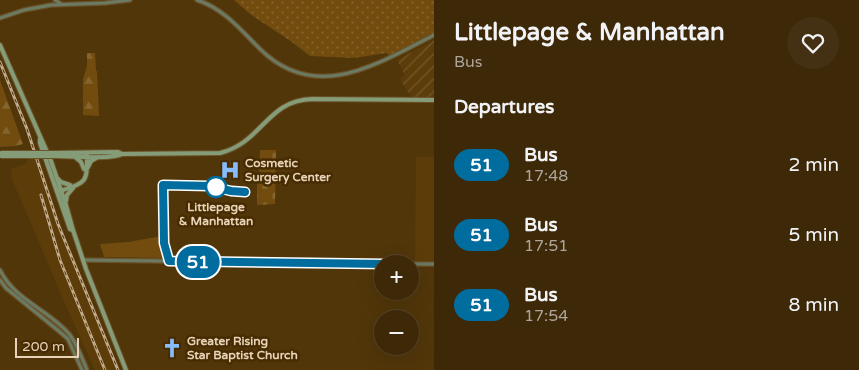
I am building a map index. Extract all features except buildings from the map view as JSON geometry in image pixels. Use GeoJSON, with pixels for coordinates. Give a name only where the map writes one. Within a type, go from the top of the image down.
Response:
{"type":"FeatureCollection","features":[{"type":"Feature","properties":{"kind":"main road"},"geometry":{"type":"LineString","coordinates":[[0,45],[56,176],[61,182],[72,186]]}},
{"type":"Feature","properties":{"kind":"main road"},"geometry":{"type":"LineString","coordinates":[[56,154],[73,156],[118,152],[122,154],[213,154],[228,151],[247,141],[281,108],[300,100],[434,100]]}},
{"type":"Feature","properties":{"kind":"main road"},"geometry":{"type":"LineString","coordinates":[[40,139],[40,144],[66,206],[97,298],[126,370]]}},
{"type":"Feature","properties":{"kind":"main road"},"geometry":{"type":"LineString","coordinates":[[1,154],[56,154],[98,157],[122,154]]}},
{"type":"Feature","properties":{"kind":"main road"},"geometry":{"type":"LineString","coordinates":[[59,190],[82,183],[85,180],[86,155]]}},
{"type":"Feature","properties":{"kind":"main road"},"geometry":{"type":"LineString","coordinates":[[73,156],[86,169]]}},
{"type":"Feature","properties":{"kind":"main road"},"geometry":{"type":"LineString","coordinates":[[86,169],[98,157]]}},
{"type":"Feature","properties":{"kind":"main road"},"geometry":{"type":"LineString","coordinates":[[53,167],[70,229],[73,230]]}},
{"type":"Feature","properties":{"kind":"main road"},"geometry":{"type":"LineString","coordinates":[[66,206],[72,186]]}},
{"type":"Feature","properties":{"kind":"street"},"geometry":{"type":"LineString","coordinates":[[51,5],[53,0],[62,4]]}},
{"type":"Feature","properties":{"kind":"street"},"geometry":{"type":"LineString","coordinates":[[0,18],[24,10],[51,5],[130,0]]}},
{"type":"Feature","properties":{"kind":"street"},"geometry":{"type":"LineString","coordinates":[[197,0],[213,7],[228,18],[276,64],[294,72],[316,77],[353,72],[374,65],[434,35]]}},
{"type":"Feature","properties":{"kind":"street"},"geometry":{"type":"LineString","coordinates":[[84,260],[374,264]]}},
{"type":"Feature","properties":{"kind":"street"},"geometry":{"type":"LineString","coordinates":[[419,264],[434,264]]}},
{"type":"Feature","properties":{"kind":"street"},"geometry":{"type":"LineString","coordinates":[[0,270],[19,297],[68,339],[82,370]]}},
{"type":"Feature","properties":{"kind":"street"},"geometry":{"type":"LineString","coordinates":[[0,280],[6,288],[70,335],[87,370]]}},
{"type":"Feature","properties":{"kind":"street"},"geometry":{"type":"LineString","coordinates":[[75,353],[79,351]]}},
{"type":"Feature","properties":{"kind":"shaded area"},"geometry":{"type":"Polygon","coordinates":[[[434,40],[434,97],[412,97],[400,78],[405,75],[397,60],[434,40]]]}},
{"type":"Feature","properties":{"kind":"shaded area"},"geometry":{"type":"Polygon","coordinates":[[[416,157],[434,157],[434,261],[419,261],[419,255],[415,255],[416,157]]]}},
{"type":"Feature","properties":{"kind":"shaded area"},"geometry":{"type":"Polygon","coordinates":[[[28,158],[40,158],[58,218],[120,370],[95,370],[67,308],[11,177],[12,168],[26,164],[28,158]]]}},
{"type":"Feature","properties":{"kind":"green space"},"geometry":{"type":"Polygon","coordinates":[[[234,0],[434,0],[434,33],[389,57],[387,53],[354,58],[310,56],[250,14],[234,0]]]}},
{"type":"Feature","properties":{"kind":"green space"},"geometry":{"type":"Polygon","coordinates":[[[87,53],[95,53],[99,116],[83,115],[83,79],[87,66],[87,53]]]}},
{"type":"Feature","properties":{"kind":"green space"},"geometry":{"type":"Polygon","coordinates":[[[0,80],[23,144],[0,147],[0,80]]]}},
{"type":"Feature","properties":{"kind":"green space"},"geometry":{"type":"Polygon","coordinates":[[[260,150],[276,150],[275,204],[257,205],[260,150]]]}},
{"type":"Feature","properties":{"kind":"green space"},"geometry":{"type":"Polygon","coordinates":[[[162,236],[164,258],[104,257],[100,244],[128,242],[162,236]]]}},
{"type":"Feature","properties":{"kind":"railway"},"geometry":{"type":"LineString","coordinates":[[0,62],[27,129],[58,224],[118,370]]}},
{"type":"Feature","properties":{"kind":"railway"},"geometry":{"type":"LineString","coordinates":[[41,195],[60,260],[105,370]]}},
{"type":"Feature","properties":{"kind":"bus line","name":"51"},"geometry":{"type":"LineString","coordinates":[[245,192],[210,186],[163,185],[163,234],[169,261],[374,264]]}},
{"type":"Feature","properties":{"kind":"place","name":"Cosmetic Surgery Center"},"geometry":{"type":"Point","coordinates":[230,170]}},
{"type":"Feature","properties":{"kind":"place","name":"Littlepage & Manhattan"},"geometry":{"type":"Point","coordinates":[216,187]}},
{"type":"Feature","properties":{"kind":"place","name":"Greater Rising Star Baptist Church"},"geometry":{"type":"Point","coordinates":[172,348]}}]}
